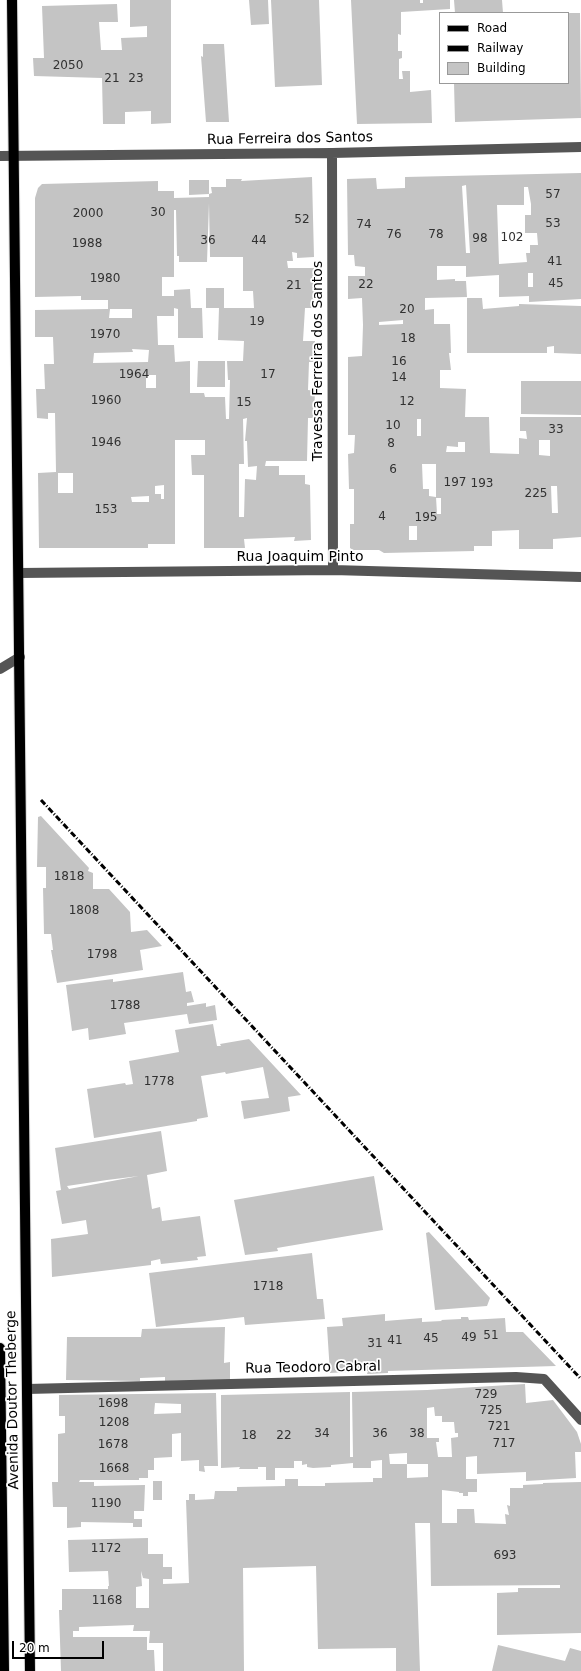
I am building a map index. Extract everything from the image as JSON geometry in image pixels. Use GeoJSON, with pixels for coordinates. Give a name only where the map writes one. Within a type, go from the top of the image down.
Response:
{"type":"FeatureCollection","features":[{"type":"Feature","properties":{"kind":"main road","name":"Avenida Doutor Theberge"},"geometry":{"type":"LineString","coordinates":[[12,0],[30,1671]]}},
{"type":"Feature","properties":{"kind":"main road","name":"Avenida Doutor Theberge"},"geometry":{"type":"LineString","coordinates":[[0,1348],[4,1671]]}},
{"type":"Feature","properties":{"kind":"street","name":"Rua Ferreira dos Santos"},"geometry":{"type":"LineString","coordinates":[[0,156],[332,153],[581,147]]}},
{"type":"Feature","properties":{"kind":"street","name":"Travessa Ferreira dos Santos"},"geometry":{"type":"LineString","coordinates":[[332,153],[333,570]]}},
{"type":"Feature","properties":{"kind":"street","name":"Rua Joaquim Pinto"},"geometry":{"type":"LineString","coordinates":[[19,573],[333,570],[581,576]]}},
{"type":"Feature","properties":{"kind":"street"},"geometry":{"type":"LineString","coordinates":[[0,669],[20,657]]}},
{"type":"Feature","properties":{"kind":"street","name":"Rua Teodoro Cabral"},"geometry":{"type":"LineString","coordinates":[[27,1389],[516,1377],[544,1379],[581,1420]]}},
{"type":"Feature","properties":{"kind":"building"},"geometry":{"type":"Polygon","coordinates":[[[130,0],[171,0],[171,123],[151,124],[151,111],[125,112],[125,124],[103,124],[102,78],[34,76],[33,58],[44,58],[42,6],[117,4],[118,22],[99,22],[101,50],[122,50],[121,38],[147,37],[147,26],[130,27],[130,0]]]}},
{"type":"Feature","properties":{"kind":"building"},"geometry":{"type":"Polygon","coordinates":[[[249,0],[268,0],[269,24],[251,25],[249,0]]]}},
{"type":"Feature","properties":{"kind":"building"},"geometry":{"type":"Polygon","coordinates":[[[271,0],[319,0],[322,85],[275,87],[271,0]]]}},
{"type":"Feature","properties":{"kind":"building"},"geometry":{"type":"Polygon","coordinates":[[[351,0],[420,0],[420,3],[423,3],[423,0],[450,0],[450,9],[401,12],[401,35],[398,34],[398,51],[402,51],[402,58],[399,59],[399,79],[403,79],[402,71],[410,71],[410,92],[431,90],[432,123],[357,124],[351,0]]]}},
{"type":"Feature","properties":{"kind":"building"},"geometry":{"type":"Polygon","coordinates":[[[454,0],[502,0],[503,12],[455,12],[454,0]]]}},
{"type":"Feature","properties":{"kind":"building"},"geometry":{"type":"Polygon","coordinates":[[[569,13],[580,13],[581,118],[455,122],[454,84],[569,84],[569,13]]]}},
{"type":"Feature","properties":{"kind":"building"},"geometry":{"type":"Polygon","coordinates":[[[203,44],[224,44],[229,122],[206,122],[201,56],[203,57],[203,44]]]}},
{"type":"Feature","properties":{"kind":"building"},"geometry":{"type":"Polygon","coordinates":[[[581,173],[581,299],[529,302],[529,296],[499,297],[499,275],[466,277],[466,266],[437,266],[437,280],[455,279],[455,281],[466,281],[467,297],[425,298],[425,310],[434,309],[434,324],[450,324],[451,353],[449,353],[451,370],[440,370],[440,388],[466,389],[465,417],[489,417],[490,453],[519,454],[519,438],[527,439],[526,431],[520,431],[520,417],[581,417],[581,537],[553,539],[553,549],[519,549],[519,530],[492,531],[492,546],[474,546],[474,551],[384,553],[379,550],[353,550],[350,548],[350,524],[354,524],[354,489],[349,489],[348,454],[354,453],[355,435],[348,435],[348,357],[362,356],[363,325],[362,298],[348,299],[348,276],[365,276],[365,267],[355,266],[354,255],[348,255],[347,179],[376,178],[377,189],[405,188],[405,177],[581,173]],[[466,185],[462,186],[466,253],[470,253],[466,185]],[[524,187],[524,205],[497,205],[499,264],[527,262],[526,253],[530,253],[530,245],[538,245],[537,233],[525,233],[525,215],[531,215],[528,187],[524,187]],[[528,273],[528,287],[533,287],[533,273],[528,273]],[[403,320],[379,322],[379,325],[403,324],[403,320]],[[417,419],[417,436],[421,436],[421,419],[417,419]],[[539,440],[539,455],[550,456],[550,440],[539,440]],[[458,442],[458,447],[447,446],[446,452],[465,452],[465,442],[458,442]],[[422,464],[423,489],[429,489],[429,496],[436,497],[436,464],[422,464]],[[551,486],[552,513],[558,513],[557,486],[551,486]],[[436,498],[437,514],[441,514],[441,498],[436,498]],[[409,526],[409,540],[417,540],[417,526],[409,526]]]}},
{"type":"Feature","properties":{"kind":"building"},"geometry":{"type":"Polygon","coordinates":[[[312,177],[314,257],[297,258],[297,253],[292,252],[293,261],[287,261],[288,268],[314,268],[315,308],[305,308],[303,341],[315,341],[315,362],[309,362],[308,390],[315,391],[314,418],[308,418],[307,461],[266,461],[265,466],[279,466],[279,475],[305,475],[305,484],[310,485],[311,540],[294,541],[295,537],[244,539],[245,548],[204,548],[204,475],[192,475],[191,455],[205,455],[205,440],[175,440],[175,544],[148,544],[148,548],[39,548],[38,473],[56,472],[55,413],[48,413],[48,419],[37,418],[36,389],[45,389],[44,364],[54,364],[53,337],[35,337],[35,310],[108,309],[108,300],[81,300],[81,296],[35,297],[35,198],[38,188],[42,184],[158,181],[158,191],[174,191],[174,198],[209,197],[209,194],[212,193],[211,187],[226,187],[226,179],[242,179],[241,181],[312,177]],[[209,203],[207,262],[179,262],[179,256],[177,256],[176,210],[174,210],[174,277],[162,277],[162,296],[174,296],[174,290],[190,289],[191,308],[202,308],[203,338],[178,338],[178,309],[174,308],[174,316],[157,316],[158,345],[174,345],[175,362],[190,361],[190,393],[204,393],[205,397],[225,397],[226,419],[229,419],[230,380],[228,380],[227,361],[243,361],[244,341],[218,340],[219,308],[206,308],[206,288],[224,288],[224,308],[254,308],[253,291],[243,291],[243,257],[210,257],[209,203]],[[110,309],[109,318],[132,318],[132,309],[110,309]],[[132,349],[133,352],[94,353],[93,363],[148,362],[149,350],[132,349]],[[146,375],[146,388],[156,388],[156,375],[146,375]],[[247,418],[243,419],[244,464],[239,464],[239,517],[244,517],[245,479],[256,480],[257,466],[248,467],[247,441],[245,441],[247,418]],[[58,473],[58,493],[73,493],[73,473],[58,473]],[[164,485],[155,486],[155,494],[161,494],[161,499],[164,499],[164,485]],[[149,496],[131,497],[132,502],[149,502],[149,496]]]}},
{"type":"Feature","properties":{"kind":"building"},"geometry":{"type":"Polygon","coordinates":[[[189,180],[209,180],[209,194],[189,195],[189,180]]]}},
{"type":"Feature","properties":{"kind":"building"},"geometry":{"type":"Polygon","coordinates":[[[467,298],[482,298],[483,309],[519,306],[519,304],[581,306],[581,354],[554,353],[554,346],[547,347],[547,353],[467,353],[467,298]]]}},
{"type":"Feature","properties":{"kind":"building"},"geometry":{"type":"Polygon","coordinates":[[[198,361],[225,361],[225,387],[197,387],[198,361]]]}},
{"type":"Feature","properties":{"kind":"building"},"geometry":{"type":"Polygon","coordinates":[[[521,381],[581,381],[581,415],[521,414],[521,381]]]}},
{"type":"Feature","properties":{"kind":"building"},"geometry":{"type":"Polygon","coordinates":[[[41,816],[89,868],[88,871],[93,873],[93,889],[109,889],[130,912],[131,932],[147,930],[162,946],[140,950],[143,970],[57,983],[51,950],[53,950],[51,934],[44,934],[43,888],[46,888],[46,867],[37,867],[38,817],[41,816]]]}},
{"type":"Feature","properties":{"kind":"building"},"geometry":{"type":"Polygon","coordinates":[[[183,972],[186,992],[191,991],[194,1002],[187,1003],[187,1006],[206,1003],[206,1007],[215,1005],[217,1020],[189,1024],[187,1014],[124,1023],[126,1034],[89,1040],[88,1028],[72,1031],[66,985],[113,979],[113,982],[183,972]]]}},
{"type":"Feature","properties":{"kind":"building"},"geometry":{"type":"Polygon","coordinates":[[[213,1024],[217,1046],[221,1046],[220,1044],[249,1039],[301,1095],[288,1097],[290,1111],[244,1119],[241,1101],[269,1098],[263,1067],[226,1074],[225,1072],[201,1076],[208,1117],[197,1119],[197,1121],[94,1138],[87,1089],[125,1083],[126,1085],[133,1084],[129,1061],[179,1052],[175,1030],[213,1024]]]}},
{"type":"Feature","properties":{"kind":"building"},"geometry":{"type":"Polygon","coordinates":[[[161,1131],[167,1171],[147,1175],[152,1209],[160,1207],[162,1221],[200,1216],[206,1256],[197,1257],[198,1260],[161,1264],[160,1259],[151,1261],[151,1265],[52,1277],[51,1239],[88,1234],[86,1220],[62,1224],[56,1191],[61,1190],[55,1148],[161,1131]],[[139,1176],[67,1186],[69,1189],[139,1176]]]}},
{"type":"Feature","properties":{"kind":"building"},"geometry":{"type":"Polygon","coordinates":[[[374,1176],[383,1230],[277,1248],[278,1251],[245,1255],[234,1200],[374,1176]]]}},
{"type":"Feature","properties":{"kind":"building"},"geometry":{"type":"Polygon","coordinates":[[[429,1232],[490,1298],[487,1306],[435,1310],[426,1233],[429,1232]]]}},
{"type":"Feature","properties":{"kind":"building"},"geometry":{"type":"Polygon","coordinates":[[[312,1253],[317,1299],[323,1299],[325,1319],[245,1325],[244,1317],[156,1327],[149,1273],[312,1253]]]}},
{"type":"Feature","properties":{"kind":"building"},"geometry":{"type":"Polygon","coordinates":[[[385,1314],[385,1321],[422,1318],[422,1322],[442,1321],[441,1320],[461,1319],[461,1317],[468,1317],[469,1320],[505,1318],[506,1332],[523,1332],[556,1366],[388,1371],[388,1373],[367,1374],[368,1371],[330,1373],[327,1327],[343,1326],[342,1318],[385,1314]]]}},
{"type":"Feature","properties":{"kind":"building"},"geometry":{"type":"Polygon","coordinates":[[[225,1327],[224,1363],[230,1362],[230,1380],[165,1381],[165,1377],[140,1378],[140,1381],[66,1380],[67,1337],[141,1337],[142,1329],[225,1327]]]}},
{"type":"Feature","properties":{"kind":"building"},"geometry":{"type":"Polygon","coordinates":[[[525,1384],[526,1403],[553,1400],[577,1432],[581,1444],[581,1452],[575,1452],[576,1478],[526,1481],[526,1472],[477,1474],[477,1456],[466,1457],[466,1479],[477,1479],[477,1492],[468,1492],[468,1496],[463,1496],[463,1493],[442,1490],[442,1523],[457,1523],[457,1509],[474,1509],[475,1523],[506,1524],[505,1514],[509,1515],[507,1505],[510,1506],[510,1488],[523,1488],[523,1485],[543,1483],[581,1482],[581,1633],[497,1635],[497,1593],[518,1592],[518,1588],[560,1588],[560,1585],[431,1586],[430,1523],[415,1523],[420,1671],[396,1671],[396,1648],[318,1649],[316,1566],[243,1568],[244,1671],[163,1671],[163,1643],[149,1643],[150,1631],[133,1631],[134,1625],[79,1627],[79,1631],[73,1631],[73,1637],[147,1637],[147,1650],[154,1650],[155,1671],[61,1671],[59,1610],[62,1610],[62,1589],[108,1589],[109,1586],[108,1571],[69,1572],[68,1540],[148,1538],[148,1554],[163,1554],[163,1567],[172,1567],[172,1579],[163,1579],[163,1584],[189,1583],[186,1500],[189,1500],[189,1494],[195,1494],[195,1500],[214,1499],[215,1491],[237,1491],[237,1487],[285,1486],[285,1479],[298,1479],[298,1486],[325,1486],[325,1483],[373,1482],[373,1478],[382,1478],[382,1460],[371,1461],[371,1468],[353,1468],[353,1463],[331,1465],[331,1467],[313,1468],[307,1467],[307,1464],[302,1465],[302,1461],[294,1461],[294,1468],[275,1468],[275,1480],[266,1480],[266,1467],[258,1467],[258,1469],[239,1469],[240,1467],[221,1468],[221,1395],[350,1392],[350,1457],[353,1457],[352,1392],[427,1390],[525,1384]],[[434,1407],[427,1408],[427,1438],[439,1438],[439,1442],[436,1442],[438,1457],[452,1457],[451,1438],[458,1437],[458,1433],[455,1433],[454,1422],[442,1422],[442,1416],[435,1416],[434,1407]],[[407,1453],[389,1454],[390,1464],[407,1464],[407,1453]],[[407,1464],[407,1478],[428,1477],[428,1464],[407,1464]],[[141,1571],[142,1586],[136,1587],[136,1608],[149,1608],[149,1579],[143,1578],[141,1571]]]}},
{"type":"Feature","properties":{"kind":"building"},"geometry":{"type":"Polygon","coordinates":[[[216,1393],[218,1466],[204,1466],[205,1472],[199,1471],[199,1460],[181,1461],[181,1433],[172,1434],[172,1457],[154,1458],[154,1470],[148,1470],[148,1478],[139,1478],[139,1480],[80,1480],[79,1482],[94,1482],[94,1486],[145,1485],[144,1511],[134,1511],[134,1519],[142,1519],[142,1527],[133,1527],[133,1523],[81,1522],[81,1527],[67,1528],[67,1507],[53,1507],[52,1482],[58,1482],[58,1434],[65,1433],[65,1416],[59,1416],[59,1395],[216,1393]],[[155,1403],[154,1414],[181,1413],[181,1404],[155,1403]]]}},
{"type":"Feature","properties":{"kind":"building"},"geometry":{"type":"Polygon","coordinates":[[[153,1481],[162,1481],[162,1500],[153,1500],[153,1481]]]}},
{"type":"Feature","properties":{"kind":"building"},"geometry":{"type":"Polygon","coordinates":[[[498,1645],[565,1661],[570,1648],[581,1651],[581,1671],[492,1671],[498,1645]]]}},
{"type":"Feature","properties":{"kind":"railway"},"geometry":{"type":"LineString","coordinates":[[41,800],[581,1379]]}}]}
